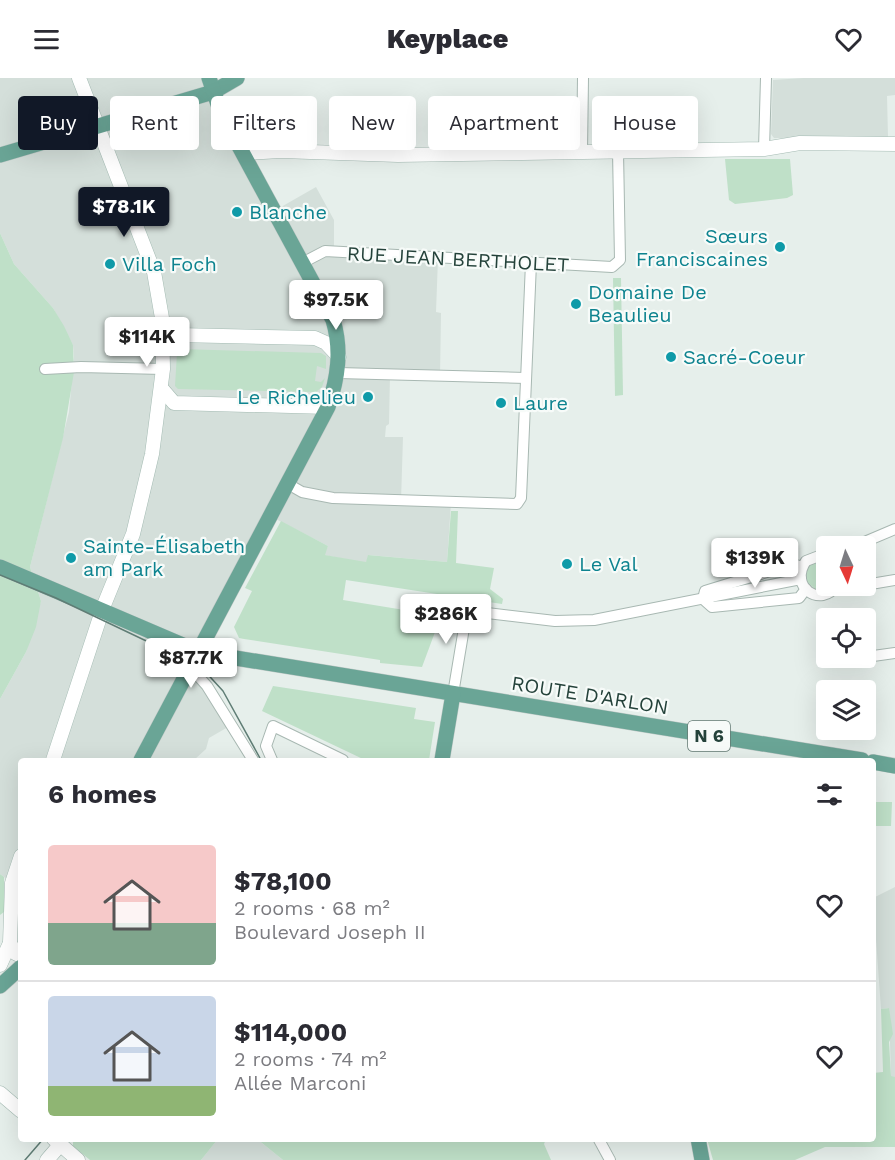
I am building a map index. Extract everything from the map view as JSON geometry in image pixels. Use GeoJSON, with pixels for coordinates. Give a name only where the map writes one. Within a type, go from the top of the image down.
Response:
{"type":"FeatureCollection","features":[{"type":"Feature","properties":{"kind":"main road"},"geometry":{"type":"LineString","coordinates":[[79,78],[86,96]]}},
{"type":"Feature","properties":{"kind":"main road"},"geometry":{"type":"LineString","coordinates":[[54,758],[102,610],[133,534],[148,473],[162,389],[162,318],[154,272],[98,126],[211,85],[237,78]]}},
{"type":"Feature","properties":{"kind":"main road"},"geometry":{"type":"LineString","coordinates":[[142,758],[328,407],[338,373],[339,357],[333,320],[243,153],[211,85]]}},
{"type":"Feature","properties":{"kind":"main road"},"geometry":{"type":"LineString","coordinates":[[243,153],[281,151],[398,155],[764,149],[800,143],[895,144]]}},
{"type":"Feature","properties":{"kind":"main road"},"geometry":{"type":"LineString","coordinates":[[0,154],[18,149]]}},
{"type":"Feature","properties":{"kind":"main road"},"geometry":{"type":"LineString","coordinates":[[764,149],[783,153],[895,151]]}},
{"type":"Feature","properties":{"kind":"main road"},"geometry":{"type":"LineString","coordinates":[[163,348],[177,335],[315,338],[326,343],[339,357]]}},
{"type":"Feature","properties":{"kind":"main road"},"geometry":{"type":"LineString","coordinates":[[162,389],[174,403],[328,407]]}},
{"type":"Feature","properties":{"kind":"main road","name":"N 6"},"geometry":{"type":"LineString","coordinates":[[0,567],[199,652],[453,694]]}},
{"type":"Feature","properties":{"kind":"main road"},"geometry":{"type":"LineString","coordinates":[[442,758],[453,694]]}},
{"type":"Feature","properties":{"kind":"main road","name":"ROUTE D'ARLON"},"geometry":{"type":"LineString","coordinates":[[453,694],[850,758]]}},
{"type":"Feature","properties":{"kind":"main road"},"geometry":{"type":"LineString","coordinates":[[876,763],[895,766]]}},
{"type":"Feature","properties":{"kind":"main road"},"geometry":{"type":"LineString","coordinates":[[0,965],[10,938],[16,886]]}},
{"type":"Feature","properties":{"kind":"main road"},"geometry":{"type":"LineString","coordinates":[[10,938],[15,953],[18,954]]}},
{"type":"Feature","properties":{"kind":"main road"},"geometry":{"type":"LineString","coordinates":[[0,986],[18,970]]}},
{"type":"Feature","properties":{"kind":"main road"},"geometry":{"type":"LineString","coordinates":[[0,1093],[18,1108]]}},
{"type":"Feature","properties":{"kind":"main road"},"geometry":{"type":"LineString","coordinates":[[47,1160],[57,1142],[78,1160]]}},
{"type":"Feature","properties":{"kind":"main road"},"geometry":{"type":"LineString","coordinates":[[699,1142],[702,1160]]}},
{"type":"Feature","properties":{"kind":"street"},"geometry":{"type":"LineString","coordinates":[[582,152],[583,78]]}},
{"type":"Feature","properties":{"kind":"street"},"geometry":{"type":"LineString","coordinates":[[764,149],[766,78]]}},
{"type":"Feature","properties":{"kind":"street","name":"RUE JEAN BERTHOLET"},"geometry":{"type":"LineString","coordinates":[[302,263],[325,251],[616,266],[620,260],[618,151]]}},
{"type":"Feature","properties":{"kind":"street"},"geometry":{"type":"LineString","coordinates":[[288,484],[303,492],[333,498],[517,504],[521,498],[531,263]]}},
{"type":"Feature","properties":{"kind":"street"},"geometry":{"type":"LineString","coordinates":[[45,369],[81,367],[163,369]]}},
{"type":"Feature","properties":{"kind":"street"},"geometry":{"type":"LineString","coordinates":[[338,373],[526,378]]}},
{"type":"Feature","properties":{"kind":"street"},"geometry":{"type":"LineString","coordinates":[[876,537],[895,529]]}},
{"type":"Feature","properties":{"kind":"street"},"geometry":{"type":"LineString","coordinates":[[802,567],[812,558],[816,558]]}},
{"type":"Feature","properties":{"kind":"street"},"geometry":{"type":"LineString","coordinates":[[703,599],[705,591],[793,564],[802,567]]}},
{"type":"Feature","properties":{"kind":"street"},"geometry":{"type":"LineString","coordinates":[[703,599],[712,607],[799,598],[803,584],[802,567]]}},
{"type":"Feature","properties":{"kind":"street"},"geometry":{"type":"LineString","coordinates":[[876,583],[895,580]]}},
{"type":"Feature","properties":{"kind":"street"},"geometry":{"type":"LineString","coordinates":[[453,694],[465,622],[475,613],[487,611],[555,621],[594,620],[703,599],[803,584],[816,592]]}},
{"type":"Feature","properties":{"kind":"street"},"geometry":{"type":"LineString","coordinates":[[876,656],[895,653]]}},
{"type":"Feature","properties":{"kind":"street"},"geometry":{"type":"LineString","coordinates":[[190,667],[207,686],[252,758]]}},
{"type":"Feature","properties":{"kind":"street"},"geometry":{"type":"LineString","coordinates":[[271,758],[266,746],[273,726],[339,758]]}},
{"type":"Feature","properties":{"kind":"street"},"geometry":{"type":"LineString","coordinates":[[600,1142],[610,1160]]}},
{"type":"Feature","properties":{"kind":"shaded area"},"geometry":{"type":"Polygon","coordinates":[[[0,78],[209,78],[218,96],[211,96],[211,150],[244,150],[274,211],[316,187],[334,220],[334,252],[438,258],[436,312],[441,313],[440,376],[390,375],[389,424],[386,426],[385,437],[403,437],[401,501],[451,503],[447,562],[369,555],[366,563],[324,555],[328,546],[270,516],[190,667],[228,727],[209,738],[206,749],[196,758],[18,758],[18,888],[0,874],[0,699],[26,652],[41,601],[30,567],[69,412],[74,357],[73,345],[53,308],[14,264],[0,233],[0,78]]]}},
{"type":"Feature","properties":{"kind":"shaded area"},"geometry":{"type":"Polygon","coordinates":[[[895,78],[895,95],[887,96],[888,137],[774,138],[771,134],[773,80],[895,78]]]}},
{"type":"Feature","properties":{"kind":"shaded area"},"geometry":{"type":"Polygon","coordinates":[[[895,887],[895,1077],[891,1077],[889,1008],[881,1009],[876,940],[876,896],[895,887]]]}},
{"type":"Feature","properties":{"kind":"shaded area"},"geometry":{"type":"Polygon","coordinates":[[[216,1142],[261,1142],[283,1160],[201,1160],[216,1142]]]}},
{"type":"Feature","properties":{"kind":"green space"},"geometry":{"type":"Polygon","coordinates":[[[725,159],[790,159],[793,195],[787,198],[735,204],[729,200],[725,159]]]}},
{"type":"Feature","properties":{"kind":"green space"},"geometry":{"type":"Polygon","coordinates":[[[0,233],[14,264],[53,308],[64,326],[73,345],[74,372],[63,438],[30,567],[41,601],[36,627],[26,652],[0,699],[0,233]]]}},
{"type":"Feature","properties":{"kind":"green space"},"geometry":{"type":"Polygon","coordinates":[[[613,278],[621,278],[623,395],[615,396],[613,278]]]}},
{"type":"Feature","properties":{"kind":"green space"},"geometry":{"type":"Polygon","coordinates":[[[180,349],[321,353],[326,356],[326,369],[317,366],[315,381],[321,382],[325,378],[322,387],[316,392],[178,389],[175,386],[177,353],[180,349]]]}},
{"type":"Feature","properties":{"kind":"green space"},"geometry":{"type":"Polygon","coordinates":[[[451,511],[458,511],[456,563],[494,568],[490,589],[503,599],[502,604],[346,580],[343,600],[441,616],[422,667],[380,663],[380,660],[239,638],[234,627],[252,591],[245,588],[281,521],[328,546],[325,555],[366,562],[368,555],[447,562],[451,511]]]}},
{"type":"Feature","properties":{"kind":"green space"},"geometry":{"type":"Polygon","coordinates":[[[816,562],[816,590],[805,580],[805,570],[816,562]]]}},
{"type":"Feature","properties":{"kind":"green space"},"geometry":{"type":"Polygon","coordinates":[[[273,686],[416,708],[414,719],[435,722],[429,758],[361,758],[262,711],[273,686]]]}},
{"type":"Feature","properties":{"kind":"green space"},"geometry":{"type":"Polygon","coordinates":[[[876,802],[892,802],[891,826],[876,826],[876,802]]]}},
{"type":"Feature","properties":{"kind":"green space"},"geometry":{"type":"Polygon","coordinates":[[[0,874],[4,877],[4,912],[0,915],[0,874]]]}},
{"type":"Feature","properties":{"kind":"green space"},"geometry":{"type":"Polygon","coordinates":[[[889,1008],[893,1034],[889,1042],[891,1076],[895,1077],[895,1147],[825,1147],[795,1160],[713,1160],[708,1142],[876,1142],[876,1073],[883,1072],[881,1009],[889,1008]]]}},
{"type":"Feature","properties":{"kind":"green space"},"geometry":{"type":"Polygon","coordinates":[[[73,1142],[216,1142],[201,1160],[90,1160],[73,1146],[73,1142]]]}},
{"type":"Feature","properties":{"kind":"green space"},"geometry":{"type":"Polygon","coordinates":[[[261,1142],[545,1142],[551,1160],[283,1160],[261,1142]]]}},
{"type":"Feature","properties":{"kind":"tram line"},"geometry":{"type":"LineString","coordinates":[[0,575],[56,598],[201,667],[223,691],[260,758]]}},
{"type":"Feature","properties":{"kind":"tram line"},"geometry":{"type":"LineString","coordinates":[[25,1160],[41,1142]]}},
{"type":"Feature","properties":{"kind":"place","name":"Blanche"},"geometry":{"type":"Point","coordinates":[237,212]}},
{"type":"Feature","properties":{"kind":"place","name":"Sœurs Franciscaines"},"geometry":{"type":"Point","coordinates":[780,247]}},
{"type":"Feature","properties":{"kind":"place","name":"Villa Foch"},"geometry":{"type":"Point","coordinates":[110,264]}},
{"type":"Feature","properties":{"kind":"place","name":"Domaine De Beaulieu"},"geometry":{"type":"Point","coordinates":[576,304]}},
{"type":"Feature","properties":{"kind":"place","name":"Sacré-Coeur"},"geometry":{"type":"Point","coordinates":[671,357]}},
{"type":"Feature","properties":{"kind":"place","name":"Le Richelieu"},"geometry":{"type":"Point","coordinates":[368,397]}},
{"type":"Feature","properties":{"kind":"place","name":"Laure"},"geometry":{"type":"Point","coordinates":[501,403]}},
{"type":"Feature","properties":{"kind":"place","name":"Sainte-Élisabeth am Park"},"geometry":{"type":"Point","coordinates":[71,558]}},
{"type":"Feature","properties":{"kind":"place","name":"Le Val"},"geometry":{"type":"Point","coordinates":[567,564]}}]}
